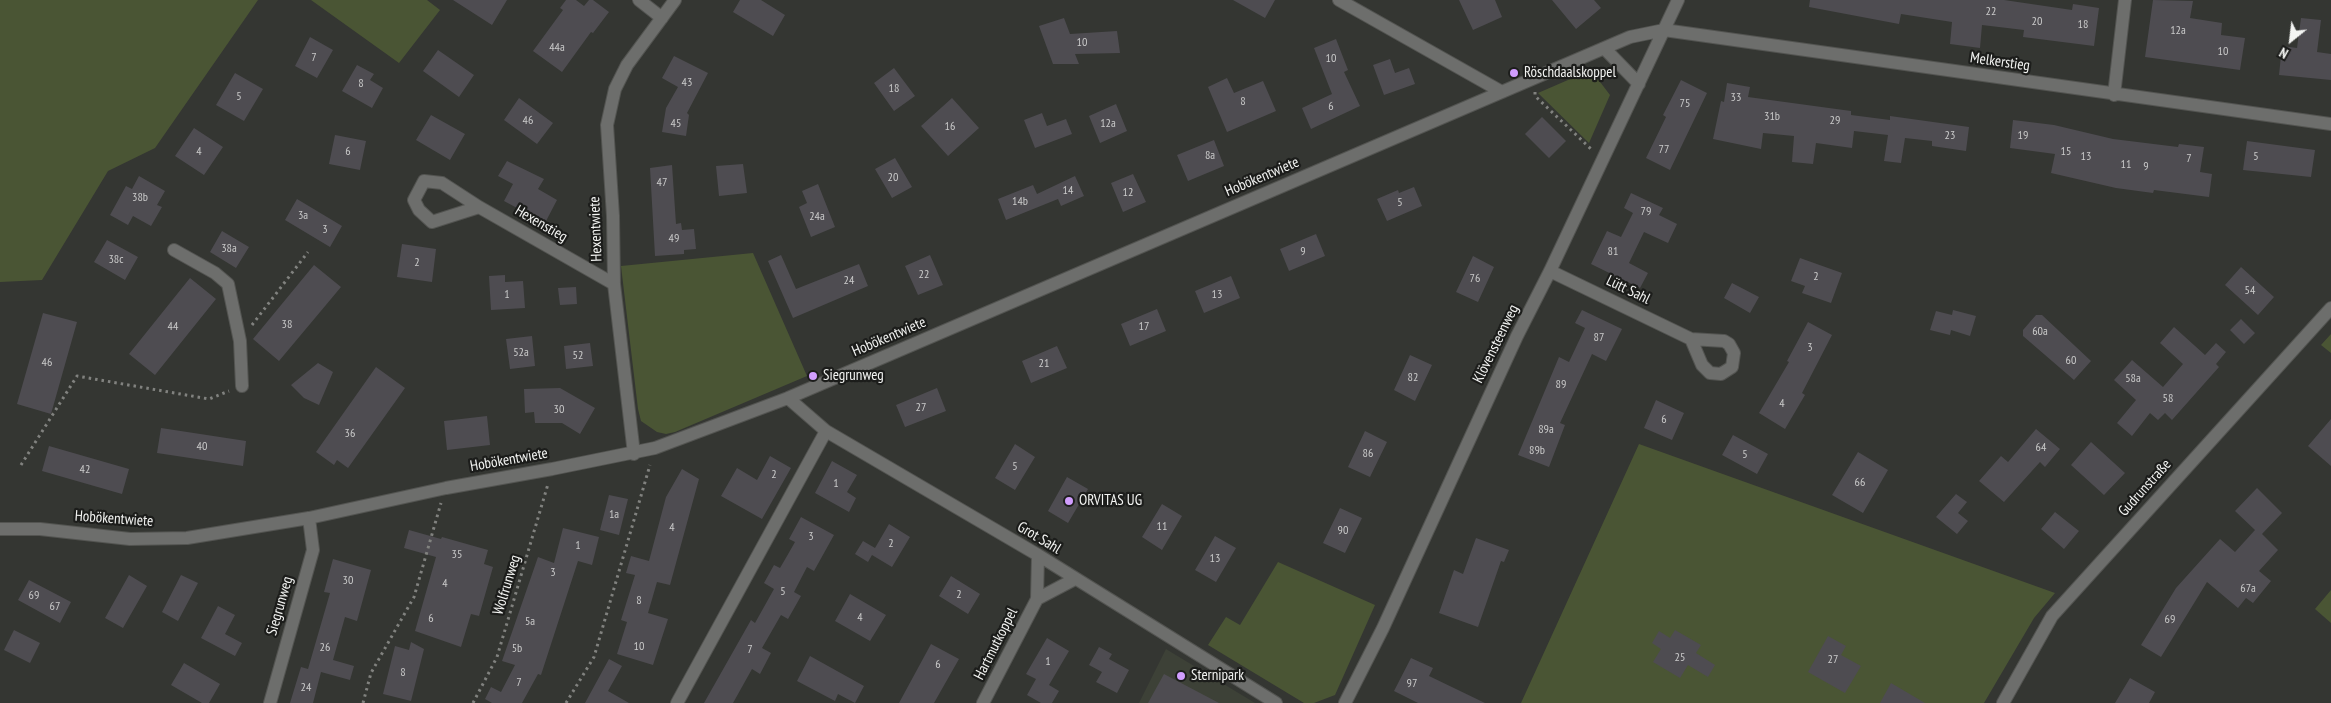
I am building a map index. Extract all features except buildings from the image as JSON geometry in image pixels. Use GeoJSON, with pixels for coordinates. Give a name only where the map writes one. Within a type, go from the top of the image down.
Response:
{"type":"FeatureCollection","features":[{"type":"Feature","properties":{"kind":"street"},"geometry":{"type":"LineString","coordinates":[[638,0],[662,18]]}},
{"type":"Feature","properties":{"kind":"street","name":"Hexentwiete"},"geometry":{"type":"LineString","coordinates":[[634,454],[614,284],[613,216],[606,139],[610,106],[615,88],[627,65],[675,0]]}},
{"type":"Feature","properties":{"kind":"street"},"geometry":{"type":"LineString","coordinates":[[1339,0],[1502,92]]}},
{"type":"Feature","properties":{"kind":"street","name":"Klövensteenweg"},"geometry":{"type":"LineString","coordinates":[[1345,703],[1383,628],[1517,336],[1550,271],[1678,0]]}},
{"type":"Feature","properties":{"kind":"street"},"geometry":{"type":"LineString","coordinates":[[2114,95],[2124,0]]}},
{"type":"Feature","properties":{"kind":"street","name":"Hobökentwiete"},"geometry":{"type":"LineString","coordinates":[[0,529],[40,529],[130,539],[187,538],[309,518],[446,488],[634,454],[655,448],[788,398],[1630,37],[1664,30]]}},
{"type":"Feature","properties":{"kind":"street","name":"Melkerstieg"},"geometry":{"type":"LineString","coordinates":[[1664,30],[2114,95],[2331,124]]}},
{"type":"Feature","properties":{"kind":"street"},"geometry":{"type":"LineString","coordinates":[[1605,49],[1639,84]]}},
{"type":"Feature","properties":{"kind":"street","name":"Hexenstieg"},"geometry":{"type":"LineString","coordinates":[[479,207],[432,222],[419,210],[414,200],[424,181],[442,183],[479,207],[614,284]]}},
{"type":"Feature","properties":{"kind":"street"},"geometry":{"type":"LineString","coordinates":[[174,250],[216,273],[228,284],[240,341],[242,386]]}},
{"type":"Feature","properties":{"kind":"street","name":"Lütt Sahl"},"geometry":{"type":"LineString","coordinates":[[1550,271],[1691,339]]}},
{"type":"Feature","properties":{"kind":"street","name":"Gudrunstraße"},"geometry":{"type":"LineString","coordinates":[[2003,703],[2052,616],[2331,308]]}},
{"type":"Feature","properties":{"kind":"street","name":"Grot Sahl"},"geometry":{"type":"LineString","coordinates":[[788,398],[826,431],[1038,555],[1276,703]]}},
{"type":"Feature","properties":{"kind":"street"},"geometry":{"type":"LineString","coordinates":[[677,703],[826,431]]}},
{"type":"Feature","properties":{"kind":"street","name":"Siegrunweg"},"geometry":{"type":"LineString","coordinates":[[270,703],[312,550],[309,518]]}},
{"type":"Feature","properties":{"kind":"street","name":"Hartmutkoppel"},"geometry":{"type":"LineString","coordinates":[[983,703],[1037,599],[1038,555]]}},
{"type":"Feature","properties":{"kind":"street","name":"Hartmutkoppel"},"geometry":{"type":"LineString","coordinates":[[1037,599],[1075,579]]}},
{"type":"Feature","properties":{"kind":"path"},"geometry":{"type":"LineString","coordinates":[[1532,79],[1535,96],[1588,147],[1605,156]]}},
{"type":"Feature","properties":{"kind":"path"},"geometry":{"type":"LineString","coordinates":[[240,341],[308,252]]}},
{"type":"Feature","properties":{"kind":"path"},"geometry":{"type":"LineString","coordinates":[[21,465],[77,376],[209,400],[242,386]]}},
{"type":"Feature","properties":{"kind":"path"},"geometry":{"type":"LineString","coordinates":[[566,703],[594,656],[655,448]]}},
{"type":"Feature","properties":{"kind":"path","name":"Wolfrunweg"},"geometry":{"type":"LineString","coordinates":[[473,703],[497,657],[552,469]]}},
{"type":"Feature","properties":{"kind":"path"},"geometry":{"type":"LineString","coordinates":[[363,703],[371,673],[414,598],[446,488]]}},
{"type":"Feature","properties":{"kind":"shaded area","name":"Sternipark"},"geometry":{"type":"Polygon","coordinates":[[[1166,649],[1255,703],[1139,703],[1166,649]]]}},
{"type":"Feature","properties":{"kind":"green space"},"geometry":{"type":"Polygon","coordinates":[[[0,0],[258,0],[155,148],[108,171],[42,280],[0,282],[0,0]]]}},
{"type":"Feature","properties":{"kind":"green space"},"geometry":{"type":"Polygon","coordinates":[[[311,0],[427,0],[440,10],[399,63],[311,0]]]}},
{"type":"Feature","properties":{"kind":"green space"},"geometry":{"type":"Polygon","coordinates":[[[1591,70],[1610,95],[1589,143],[1538,93],[1591,70]]]}},
{"type":"Feature","properties":{"kind":"green space"},"geometry":{"type":"Polygon","coordinates":[[[753,253],[807,376],[675,432],[666,434],[657,432],[641,421],[638,409],[621,266],[753,253]]]}},
{"type":"Feature","properties":{"kind":"green space"},"geometry":{"type":"Polygon","coordinates":[[[2331,334],[2331,353],[2321,345],[2331,334]]]}},
{"type":"Feature","properties":{"kind":"green space"},"geometry":{"type":"Polygon","coordinates":[[[1639,444],[2055,593],[2034,618],[1984,703],[1521,703],[1639,444]]]}},
{"type":"Feature","properties":{"kind":"green space"},"geometry":{"type":"Polygon","coordinates":[[[1278,562],[1375,605],[1335,695],[1314,703],[1304,703],[1208,645],[1226,617],[1240,625],[1278,562]]]}},
{"type":"Feature","properties":{"kind":"green space"},"geometry":{"type":"Polygon","coordinates":[[[2331,590],[2331,623],[2315,609],[2331,590]]]}},
{"type":"Feature","properties":{"kind":"place","name":"Röschdaalskoppel"},"geometry":{"type":"Point","coordinates":[1514,73]}},
{"type":"Feature","properties":{"kind":"place","name":"Siegrunweg"},"geometry":{"type":"Point","coordinates":[813,376]}},
{"type":"Feature","properties":{"kind":"place","name":"ORVITAS UG"},"geometry":{"type":"Point","coordinates":[1069,501]}},
{"type":"Feature","properties":{"kind":"place","name":"Sternipark"},"geometry":{"type":"Point","coordinates":[1181,676]}}]}
